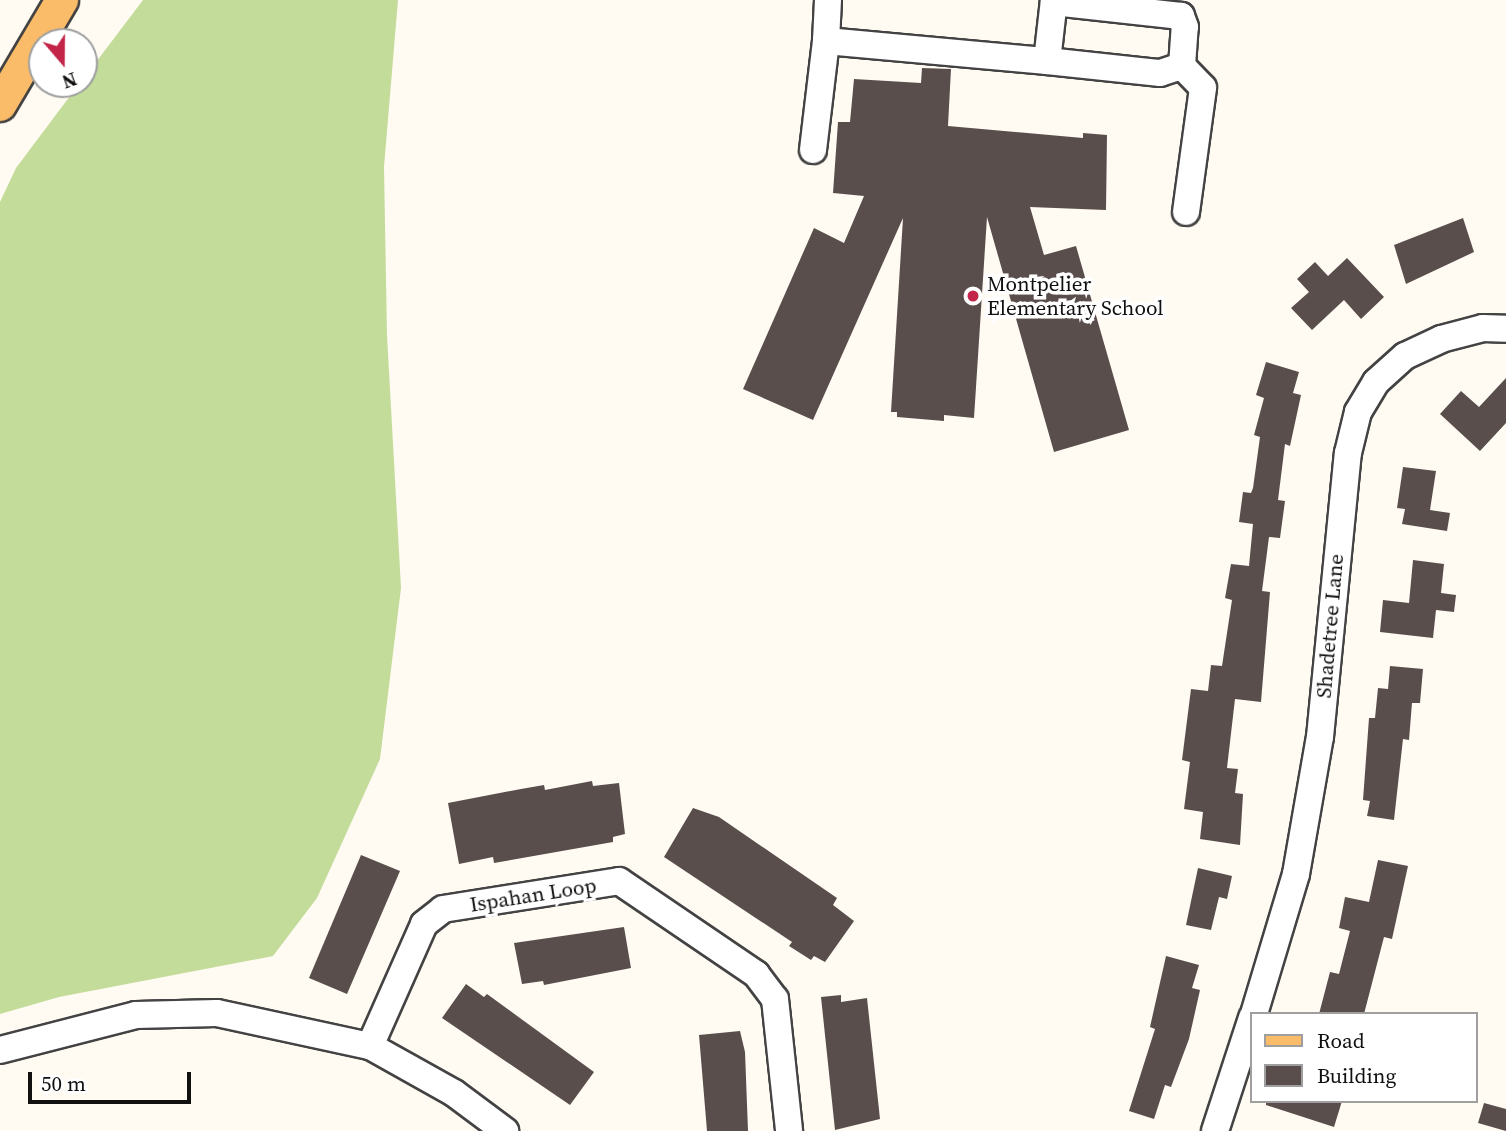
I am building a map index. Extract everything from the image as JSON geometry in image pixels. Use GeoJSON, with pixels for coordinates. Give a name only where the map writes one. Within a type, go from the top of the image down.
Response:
{"type":"FeatureCollection","features":[{"type":"Feature","properties":{"kind":"main road"},"geometry":{"type":"LineString","coordinates":[[0,105],[62,0]]}},
{"type":"Feature","properties":{"kind":"street"},"geometry":{"type":"LineString","coordinates":[[813,150],[828,0]]}},
{"type":"Feature","properties":{"kind":"street"},"geometry":{"type":"LineString","coordinates":[[1047,61],[1054,1],[1181,16],[1185,27],[1182,66],[1203,88],[1186,212]]}},
{"type":"Feature","properties":{"kind":"street"},"geometry":{"type":"LineString","coordinates":[[826,41],[1160,73],[1182,66]]}},
{"type":"Feature","properties":{"kind":"street","name":"Shadetree Lane"},"geometry":{"type":"LineString","coordinates":[[1254,1012],[1296,874],[1318,751],[1348,453],[1358,412],[1376,382],[1405,356],[1441,339],[1483,328],[1506,329]]}},
{"type":"Feature","properties":{"kind":"street","name":"Ispahan Loop"},"geometry":{"type":"LineString","coordinates":[[370,1046],[424,924],[443,909],[619,881],[756,974],[775,999],[789,1131]]}},
{"type":"Feature","properties":{"kind":"street"},"geometry":{"type":"LineString","coordinates":[[0,1050],[136,1015],[217,1013],[370,1046],[454,1093],[505,1131]]}},
{"type":"Feature","properties":{"kind":"street","name":"Shadetree Lane"},"geometry":{"type":"LineString","coordinates":[[1214,1131],[1250,1025]]}},
{"type":"Feature","properties":{"kind":"green space"},"geometry":{"type":"Polygon","coordinates":[[[143,0],[398,0],[384,167],[387,335],[401,588],[380,759],[317,898],[273,956],[59,997],[0,1014],[0,202],[16,168],[68,98],[98,98],[98,59],[143,0]]]}},
{"type":"Feature","properties":{"kind":"building"},"geometry":{"type":"Polygon","coordinates":[[[922,68],[951,69],[948,126],[1083,138],[1083,133],[1107,135],[1106,210],[1030,207],[1044,255],[1076,246],[1129,430],[1054,452],[987,217],[974,418],[944,415],[944,421],[897,417],[897,412],[891,412],[903,218],[813,420],[743,389],[814,228],[844,243],[864,196],[833,193],[838,122],[850,122],[854,79],[921,83],[922,68]]]}},
{"type":"Feature","properties":{"kind":"building"},"geometry":{"type":"Polygon","coordinates":[[[1463,218],[1474,252],[1406,284],[1394,245],[1463,218]]]}},
{"type":"Feature","properties":{"kind":"building"},"geometry":{"type":"Polygon","coordinates":[[[1347,258],[1384,297],[1361,319],[1344,300],[1312,330],[1291,308],[1309,292],[1297,279],[1315,262],[1328,276],[1347,258]]]}},
{"type":"Feature","properties":{"kind":"building"},"geometry":{"type":"Polygon","coordinates":[[[1266,362],[1299,372],[1293,393],[1301,395],[1290,446],[1285,444],[1278,500],[1285,501],[1280,538],[1269,537],[1262,591],[1270,592],[1261,702],[1235,699],[1227,768],[1238,769],[1235,793],[1243,794],[1240,845],[1200,839],[1203,812],[1184,809],[1190,762],[1182,760],[1191,689],[1208,691],[1211,665],[1222,666],[1232,600],[1225,598],[1231,564],[1249,566],[1253,524],[1239,522],[1243,492],[1251,493],[1253,488],[1260,437],[1254,435],[1264,398],[1256,395],[1266,362]]]}},
{"type":"Feature","properties":{"kind":"building"},"geometry":{"type":"Polygon","coordinates":[[[1506,378],[1506,423],[1480,451],[1440,414],[1461,391],[1479,407],[1506,378]]]}},
{"type":"Feature","properties":{"kind":"building"},"geometry":{"type":"Polygon","coordinates":[[[1403,467],[1436,471],[1430,510],[1450,513],[1447,531],[1402,524],[1405,509],[1397,508],[1403,467]]]}},
{"type":"Feature","properties":{"kind":"building"},"geometry":{"type":"Polygon","coordinates":[[[1413,560],[1444,564],[1441,593],[1456,595],[1454,612],[1436,610],[1433,638],[1380,632],[1383,600],[1409,603],[1413,560]]]}},
{"type":"Feature","properties":{"kind":"building"},"geometry":{"type":"Polygon","coordinates":[[[1390,666],[1423,669],[1420,703],[1412,703],[1409,740],[1403,739],[1394,820],[1367,816],[1370,801],[1363,800],[1369,718],[1375,718],[1378,688],[1388,689],[1390,666]]]}},
{"type":"Feature","properties":{"kind":"building"},"geometry":{"type":"Polygon","coordinates":[[[592,781],[593,786],[619,783],[625,834],[613,837],[613,842],[494,863],[493,857],[459,864],[448,803],[544,785],[545,790],[592,781]]]}},
{"type":"Feature","properties":{"kind":"building"},"geometry":{"type":"Polygon","coordinates":[[[693,808],[719,817],[837,898],[833,905],[854,921],[825,962],[814,956],[811,960],[789,946],[792,942],[664,857],[693,808]]]}},
{"type":"Feature","properties":{"kind":"building"},"geometry":{"type":"Polygon","coordinates":[[[361,855],[400,871],[347,994],[309,978],[361,855]]]}},
{"type":"Feature","properties":{"kind":"building"},"geometry":{"type":"Polygon","coordinates":[[[1378,860],[1408,866],[1392,939],[1384,937],[1365,1012],[1320,1012],[1330,972],[1339,974],[1350,931],[1339,928],[1345,897],[1369,902],[1378,860]]]}},
{"type":"Feature","properties":{"kind":"building"},"geometry":{"type":"Polygon","coordinates":[[[1198,868],[1232,876],[1227,899],[1219,897],[1211,930],[1186,925],[1198,868]]]}},
{"type":"Feature","properties":{"kind":"building"},"geometry":{"type":"Polygon","coordinates":[[[624,927],[631,968],[544,985],[543,981],[522,984],[514,943],[624,927]]]}},
{"type":"Feature","properties":{"kind":"building"},"geometry":{"type":"Polygon","coordinates":[[[1166,956],[1199,965],[1192,988],[1200,990],[1189,1039],[1171,1087],[1165,1085],[1154,1119],[1129,1111],[1155,1029],[1150,1027],[1166,956]]]}},
{"type":"Feature","properties":{"kind":"building"},"geometry":{"type":"Polygon","coordinates":[[[466,984],[484,997],[487,994],[594,1072],[570,1105],[442,1018],[466,984]]]}},
{"type":"Feature","properties":{"kind":"building"},"geometry":{"type":"Polygon","coordinates":[[[841,995],[841,1002],[867,998],[880,1119],[835,1130],[821,997],[841,995]]]}},
{"type":"Feature","properties":{"kind":"building"},"geometry":{"type":"Polygon","coordinates":[[[740,1031],[745,1052],[748,1131],[707,1131],[699,1035],[740,1031]]]}},
{"type":"Feature","properties":{"kind":"building"},"geometry":{"type":"Polygon","coordinates":[[[1266,1103],[1341,1103],[1334,1127],[1266,1103]]]}},
{"type":"Feature","properties":{"kind":"building"},"geometry":{"type":"Polygon","coordinates":[[[1484,1103],[1506,1109],[1506,1131],[1478,1123],[1484,1103]]]}},
{"type":"Feature","properties":{"kind":"place","name":"Montpelier Elementary School"},"geometry":{"type":"Point","coordinates":[973,296]}}]}
